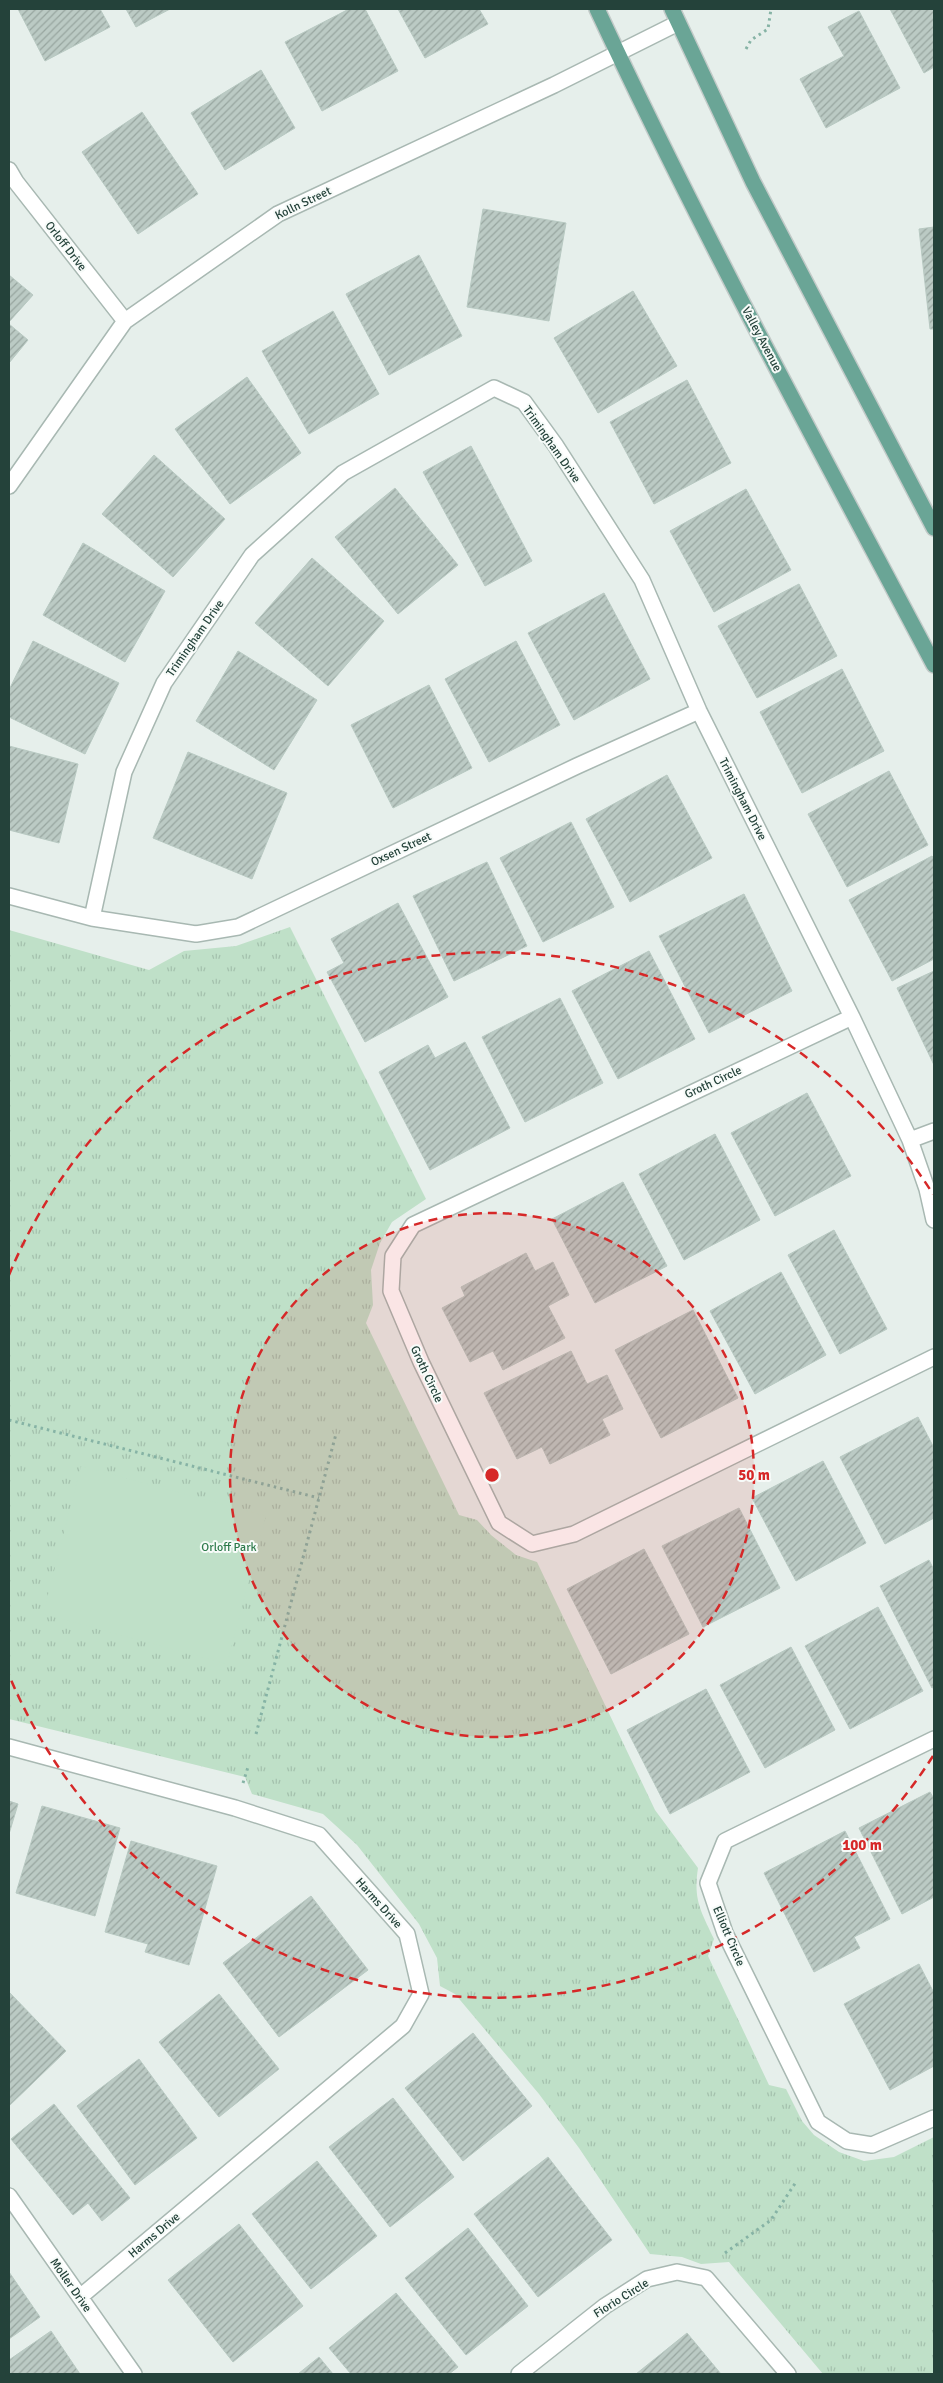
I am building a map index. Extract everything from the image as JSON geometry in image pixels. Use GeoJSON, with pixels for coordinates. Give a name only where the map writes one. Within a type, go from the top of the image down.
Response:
{"type":"FeatureCollection","features":[{"type":"Feature","properties":{"kind":"main road","name":"Valley Avenue"},"geometry":{"type":"LineString","coordinates":[[597,9],[749,315],[934,665]]}},
{"type":"Feature","properties":{"kind":"main road"},"geometry":{"type":"LineString","coordinates":[[672,9],[754,182],[934,528]]}},
{"type":"Feature","properties":{"kind":"street","name":"Kolln Street"},"geometry":{"type":"LineString","coordinates":[[9,486],[126,321],[278,214],[554,85],[678,23]]}},
{"type":"Feature","properties":{"kind":"street","name":"Orloff Drive"},"geometry":{"type":"LineString","coordinates":[[9,170],[16,182],[126,321]]}},
{"type":"Feature","properties":{"kind":"street","name":"Trimingham Drive"},"geometry":{"type":"LineString","coordinates":[[92,918],[124,772],[164,682],[252,556],[343,473],[494,388],[524,402],[556,446],[642,580],[699,711],[852,1016],[910,1140],[931,1188],[934,1220]]}},
{"type":"Feature","properties":{"kind":"street","name":"Oxsen Street"},"geometry":{"type":"LineString","coordinates":[[92,918],[196,934],[238,926],[577,766],[699,711]]}},
{"type":"Feature","properties":{"kind":"street"},"geometry":{"type":"LineString","coordinates":[[9,896],[92,918]]}},
{"type":"Feature","properties":{"kind":"street","name":"Groth Circle"},"geometry":{"type":"LineString","coordinates":[[852,1016],[414,1225],[393,1256],[391,1291],[421,1362],[499,1523],[532,1544],[574,1534],[934,1357]]}},
{"type":"Feature","properties":{"kind":"street"},"geometry":{"type":"LineString","coordinates":[[910,1140],[934,1131]]}},
{"type":"Feature","properties":{"kind":"street","name":"Elliott Circle"},"geometry":{"type":"LineString","coordinates":[[934,1739],[725,1841],[708,1883],[725,1933],[818,2122],[847,2141],[872,2145],[934,2118]]}},
{"type":"Feature","properties":{"kind":"street","name":"Harms Drive"},"geometry":{"type":"LineString","coordinates":[[9,1747],[235,1808],[319,1835],[407,1934],[421,1994],[403,2026],[80,2297]]}},
{"type":"Feature","properties":{"kind":"street","name":"Moller Drive"},"geometry":{"type":"LineString","coordinates":[[9,2196],[134,2374]]}},
{"type":"Feature","properties":{"kind":"street","name":"Fiorio Circle"},"geometry":{"type":"LineString","coordinates":[[519,2374],[605,2306],[647,2279],[677,2272],[706,2278],[788,2374]]}},
{"type":"Feature","properties":{"kind":"path"},"geometry":{"type":"LineString","coordinates":[[746,49],[751,40],[768,29],[771,9]]}},
{"type":"Feature","properties":{"kind":"path"},"geometry":{"type":"LineString","coordinates":[[9,1420],[319,1498]]}},
{"type":"Feature","properties":{"kind":"path"},"geometry":{"type":"LineString","coordinates":[[256,1734],[336,1434]]}},
{"type":"Feature","properties":{"kind":"path"},"geometry":{"type":"LineString","coordinates":[[725,2253],[771,2220],[796,2182]]}},
{"type":"Feature","properties":{"kind":"green space","name":"Orloff Park"},"geometry":{"type":"Polygon","coordinates":[[[290,927],[426,1199],[392,1222],[380,1243],[371,1270],[373,1305],[366,1323],[459,1515],[477,1520],[491,1535],[516,1555],[537,1562],[655,1810],[698,1868],[697,1897],[714,1939],[708,1956],[769,2085],[786,2089],[802,2121],[814,2135],[839,2152],[864,2161],[894,2157],[934,2137],[934,2374],[823,2374],[729,2262],[701,2264],[682,2257],[650,2254],[579,2148],[539,2094],[455,1994],[440,1986],[437,1958],[419,1924],[357,1845],[323,1814],[252,1794],[245,1777],[9,1719],[9,930],[149,970],[184,951],[236,946],[290,927]]]}},
{"type":"Feature","properties":{"kind":"green space"},"geometry":{"type":"Polygon","coordinates":[[[81,1466],[266,1516],[227,1664],[43,1614],[81,1466]]]}},
{"type":"Feature","properties":{"kind":"building"},"geometry":{"type":"Polygon","coordinates":[[[18,9],[100,9],[110,27],[45,61],[18,9]]]}},
{"type":"Feature","properties":{"kind":"building"},"geometry":{"type":"Polygon","coordinates":[[[126,9],[170,9],[136,27],[126,9]]]}},
{"type":"Feature","properties":{"kind":"building"},"geometry":{"type":"Polygon","coordinates":[[[349,9],[365,9],[398,71],[322,111],[285,42],[349,9]]]}},
{"type":"Feature","properties":{"kind":"building"},"geometry":{"type":"Polygon","coordinates":[[[398,9],[479,9],[488,24],[425,58],[398,9]]]}},
{"type":"Feature","properties":{"kind":"building"},"geometry":{"type":"Polygon","coordinates":[[[890,9],[934,9],[934,67],[924,73],[890,9]]]}},
{"type":"Feature","properties":{"kind":"building"},"geometry":{"type":"Polygon","coordinates":[[[859,11],[900,88],[826,128],[800,79],[844,56],[828,27],[859,11]]]}},
{"type":"Feature","properties":{"kind":"building"},"geometry":{"type":"Polygon","coordinates":[[[261,70],[295,128],[225,170],[191,113],[261,70]]]}},
{"type":"Feature","properties":{"kind":"building"},"geometry":{"type":"Polygon","coordinates":[[[142,112],[198,194],[138,234],[82,152],[142,112]]]}},
{"type":"Feature","properties":{"kind":"building"},"geometry":{"type":"Polygon","coordinates":[[[483,209],[566,223],[549,321],[467,307],[483,209]]]}},
{"type":"Feature","properties":{"kind":"building"},"geometry":{"type":"Polygon","coordinates":[[[934,227],[934,329],[930,329],[919,229],[934,227]]]}},
{"type":"Feature","properties":{"kind":"building"},"geometry":{"type":"Polygon","coordinates":[[[419,255],[462,336],[389,375],[346,294],[419,255]]]}},
{"type":"Feature","properties":{"kind":"building"},"geometry":{"type":"Polygon","coordinates":[[[9,275],[33,295],[9,322],[9,275]]]}},
{"type":"Feature","properties":{"kind":"building"},"geometry":{"type":"Polygon","coordinates":[[[633,291],[677,366],[598,413],[554,338],[633,291]]]}},
{"type":"Feature","properties":{"kind":"building"},"geometry":{"type":"Polygon","coordinates":[[[333,311],[379,394],[309,434],[262,351],[333,311]]]}},
{"type":"Feature","properties":{"kind":"building"},"geometry":{"type":"Polygon","coordinates":[[[9,324],[28,340],[9,363],[9,324]]]}},
{"type":"Feature","properties":{"kind":"building"},"geometry":{"type":"Polygon","coordinates":[[[247,377],[301,453],[230,504],[175,429],[247,377]]]}},
{"type":"Feature","properties":{"kind":"building"},"geometry":{"type":"Polygon","coordinates":[[[687,380],[731,463],[654,504],[610,422],[687,380]]]}},
{"type":"Feature","properties":{"kind":"building"},"geometry":{"type":"Polygon","coordinates":[[[471,446],[532,561],[485,586],[423,472],[471,446]]]}},
{"type":"Feature","properties":{"kind":"building"},"geometry":{"type":"Polygon","coordinates":[[[154,455],[225,519],[173,577],[102,514],[154,455]]]}},
{"type":"Feature","properties":{"kind":"building"},"geometry":{"type":"Polygon","coordinates":[[[395,488],[458,565],[398,614],[335,537],[395,488]]]}},
{"type":"Feature","properties":{"kind":"building"},"geometry":{"type":"Polygon","coordinates":[[[746,489],[791,570],[714,612],[670,531],[746,489]]]}},
{"type":"Feature","properties":{"kind":"building"},"geometry":{"type":"Polygon","coordinates":[[[83,543],[165,591],[125,662],[43,615],[83,543]]]}},
{"type":"Feature","properties":{"kind":"building"},"geometry":{"type":"Polygon","coordinates":[[[312,558],[384,621],[328,686],[255,623],[312,558]]]}},
{"type":"Feature","properties":{"kind":"building"},"geometry":{"type":"Polygon","coordinates":[[[799,584],[837,656],[757,698],[718,626],[799,584]]]}},
{"type":"Feature","properties":{"kind":"building"},"geometry":{"type":"Polygon","coordinates":[[[604,593],[650,679],[574,720],[528,633],[604,593]]]}},
{"type":"Feature","properties":{"kind":"building"},"geometry":{"type":"Polygon","coordinates":[[[33,641],[119,683],[85,754],[9,717],[9,690],[33,641]]]}},
{"type":"Feature","properties":{"kind":"building"},"geometry":{"type":"Polygon","coordinates":[[[516,641],[560,725],[489,762],[445,679],[516,641]]]}},
{"type":"Feature","properties":{"kind":"building"},"geometry":{"type":"Polygon","coordinates":[[[238,651],[317,700],[274,770],[196,721],[238,651]]]}},
{"type":"Feature","properties":{"kind":"building"},"geometry":{"type":"Polygon","coordinates":[[[842,669],[884,751],[802,793],[760,712],[842,669]]]}},
{"type":"Feature","properties":{"kind":"building"},"geometry":{"type":"Polygon","coordinates":[[[429,685],[472,768],[393,808],[351,725],[429,685]]]}},
{"type":"Feature","properties":{"kind":"building"},"geometry":{"type":"Polygon","coordinates":[[[9,746],[78,764],[59,843],[9,830],[9,746]]]}},
{"type":"Feature","properties":{"kind":"building"},"geometry":{"type":"Polygon","coordinates":[[[188,752],[287,793],[252,879],[153,838],[188,752]]]}},
{"type":"Feature","properties":{"kind":"building"},"geometry":{"type":"Polygon","coordinates":[[[889,771],[928,845],[847,887],[808,814],[889,771]]]}},
{"type":"Feature","properties":{"kind":"building"},"geometry":{"type":"Polygon","coordinates":[[[667,775],[712,858],[630,902],[586,819],[667,775]]]}},
{"type":"Feature","properties":{"kind":"building"},"geometry":{"type":"Polygon","coordinates":[[[571,822],[614,907],[543,942],[500,858],[571,822]]]}},
{"type":"Feature","properties":{"kind":"building"},"geometry":{"type":"Polygon","coordinates":[[[932,856],[934,859],[934,959],[892,981],[849,900],[932,856]]]}},
{"type":"Feature","properties":{"kind":"building"},"geometry":{"type":"Polygon","coordinates":[[[487,862],[527,946],[454,981],[413,896],[487,862]]]}},
{"type":"Feature","properties":{"kind":"building"},"geometry":{"type":"Polygon","coordinates":[[[744,894],[792,991],[709,1033],[659,936],[744,894]]]}},
{"type":"Feature","properties":{"kind":"building"},"geometry":{"type":"Polygon","coordinates":[[[398,903],[448,997],[365,1042],[327,972],[344,963],[331,939],[398,903]]]}},
{"type":"Feature","properties":{"kind":"building"},"geometry":{"type":"Polygon","coordinates":[[[649,951],[695,1039],[618,1079],[572,991],[649,951]]]}},
{"type":"Feature","properties":{"kind":"building"},"geometry":{"type":"Polygon","coordinates":[[[934,971],[934,1065],[897,988],[934,971]]]}},
{"type":"Feature","properties":{"kind":"building"},"geometry":{"type":"Polygon","coordinates":[[[560,998],[603,1083],[525,1122],[482,1037],[560,998]]]}},
{"type":"Feature","properties":{"kind":"building"},"geometry":{"type":"Polygon","coordinates":[[[465,1042],[510,1128],[430,1170],[379,1072],[428,1045],[435,1058],[465,1042]]]}},
{"type":"Feature","properties":{"kind":"building"},"geometry":{"type":"Polygon","coordinates":[[[807,1093],[851,1176],[775,1216],[731,1133],[807,1093]]]}},
{"type":"Feature","properties":{"kind":"building"},"geometry":{"type":"Polygon","coordinates":[[[715,1134],[760,1220],[684,1260],[639,1174],[715,1134]]]}},
{"type":"Feature","properties":{"kind":"building"},"geometry":{"type":"Polygon","coordinates":[[[623,1182],[667,1266],[595,1303],[552,1219],[623,1182]]]}},
{"type":"Feature","properties":{"kind":"building"},"geometry":{"type":"Polygon","coordinates":[[[834,1230],[887,1329],[840,1354],[788,1255],[834,1230]]]}},
{"type":"Feature","properties":{"kind":"building"},"geometry":{"type":"Polygon","coordinates":[[[526,1253],[535,1271],[553,1262],[569,1295],[548,1306],[565,1338],[503,1370],[493,1351],[470,1362],[442,1308],[465,1296],[461,1287],[526,1253]]]}},
{"type":"Feature","properties":{"kind":"building"},"geometry":{"type":"Polygon","coordinates":[[[781,1272],[826,1355],[755,1394],[710,1311],[781,1272]]]}},
{"type":"Feature","properties":{"kind":"building"},"geometry":{"type":"Polygon","coordinates":[[[693,1310],[738,1398],[661,1438],[615,1350],[693,1310]]]}},
{"type":"Feature","properties":{"kind":"building"},"geometry":{"type":"Polygon","coordinates":[[[571,1351],[587,1384],[607,1375],[623,1409],[602,1419],[610,1435],[550,1464],[542,1447],[517,1459],[484,1393],[571,1351]]]}},
{"type":"Feature","properties":{"kind":"building"},"geometry":{"type":"Polygon","coordinates":[[[918,1417],[934,1448],[934,1518],[885,1544],[840,1457],[918,1417]]]}},
{"type":"Feature","properties":{"kind":"building"},"geometry":{"type":"Polygon","coordinates":[[[823,1461],[866,1543],[796,1581],[752,1498],[823,1461]]]}},
{"type":"Feature","properties":{"kind":"building"},"geometry":{"type":"Polygon","coordinates":[[[739,1508],[780,1588],[703,1627],[662,1546],[739,1508]]]}},
{"type":"Feature","properties":{"kind":"building"},"geometry":{"type":"Polygon","coordinates":[[[644,1549],[689,1634],[611,1674],[567,1589],[644,1549]]]}},
{"type":"Feature","properties":{"kind":"building"},"geometry":{"type":"Polygon","coordinates":[[[929,1560],[934,1570],[934,1687],[932,1688],[880,1586],[929,1560]]]}},
{"type":"Feature","properties":{"kind":"building"},"geometry":{"type":"Polygon","coordinates":[[[878,1607],[923,1691],[850,1729],[805,1646],[878,1607]]]}},
{"type":"Feature","properties":{"kind":"building"},"geometry":{"type":"Polygon","coordinates":[[[791,1647],[835,1730],[765,1768],[720,1685],[791,1647]]]}},
{"type":"Feature","properties":{"kind":"building"},"geometry":{"type":"Polygon","coordinates":[[[706,1689],[750,1772],[670,1814],[627,1730],[706,1689]]]}},
{"type":"Feature","properties":{"kind":"building"},"geometry":{"type":"Polygon","coordinates":[[[930,1792],[934,1799],[934,1897],[902,1914],[859,1828],[930,1792]]]}},
{"type":"Feature","properties":{"kind":"building"},"geometry":{"type":"Polygon","coordinates":[[[9,1801],[18,1804],[9,1834],[9,1801]]]}},
{"type":"Feature","properties":{"kind":"building"},"geometry":{"type":"Polygon","coordinates":[[[42,1806],[120,1828],[95,1916],[16,1893],[42,1806]]]}},
{"type":"Feature","properties":{"kind":"building"},"geometry":{"type":"Polygon","coordinates":[[[845,1831],[890,1919],[854,1937],[860,1948],[814,1972],[764,1873],[845,1831]]]}},
{"type":"Feature","properties":{"kind":"building"},"geometry":{"type":"Polygon","coordinates":[[[131,1841],[217,1866],[189,1965],[145,1952],[148,1944],[105,1932],[131,1841]]]}},
{"type":"Feature","properties":{"kind":"building"},"geometry":{"type":"Polygon","coordinates":[[[311,1896],[368,1970],[279,2037],[223,1963],[311,1896]]]}},
{"type":"Feature","properties":{"kind":"building"},"geometry":{"type":"Polygon","coordinates":[[[919,1964],[934,1993],[934,2066],[890,2090],[844,2004],[919,1964]]]}},
{"type":"Feature","properties":{"kind":"building"},"geometry":{"type":"Polygon","coordinates":[[[9,1992],[66,2051],[9,2106],[9,1992]]]}},
{"type":"Feature","properties":{"kind":"building"},"geometry":{"type":"Polygon","coordinates":[[[219,1994],[279,2069],[219,2117],[159,2042],[219,1994]]]}},
{"type":"Feature","properties":{"kind":"building"},"geometry":{"type":"Polygon","coordinates":[[[473,2033],[532,2106],[463,2161],[405,2088],[473,2033]]]}},
{"type":"Feature","properties":{"kind":"building"},"geometry":{"type":"Polygon","coordinates":[[[139,2059],[197,2138],[135,2185],[77,2106],[139,2059]]]}},
{"type":"Feature","properties":{"kind":"building"},"geometry":{"type":"Polygon","coordinates":[[[393,2098],[454,2177],[390,2227],[329,2147],[393,2098]]]}},
{"type":"Feature","properties":{"kind":"building"},"geometry":{"type":"Polygon","coordinates":[[[54,2104],[130,2198],[102,2221],[88,2203],[73,2215],[11,2139],[54,2104]]]}},
{"type":"Feature","properties":{"kind":"building"},"geometry":{"type":"Polygon","coordinates":[[[548,2157],[612,2240],[538,2297],[474,2214],[548,2157]]]}},
{"type":"Feature","properties":{"kind":"building"},"geometry":{"type":"Polygon","coordinates":[[[317,2161],[377,2236],[311,2289],[252,2214],[317,2161]]]}},
{"type":"Feature","properties":{"kind":"building"},"geometry":{"type":"Polygon","coordinates":[[[239,2224],[303,2306],[233,2362],[168,2280],[239,2224]]]}},
{"type":"Feature","properties":{"kind":"building"},"geometry":{"type":"Polygon","coordinates":[[[468,2228],[528,2306],[466,2355],[405,2278],[468,2228]]]}},
{"type":"Feature","properties":{"kind":"building"},"geometry":{"type":"Polygon","coordinates":[[[9,2272],[40,2317],[9,2339],[9,2272]]]}},
{"type":"Feature","properties":{"kind":"building"},"geometry":{"type":"Polygon","coordinates":[[[396,2293],[458,2367],[449,2374],[351,2374],[329,2348],[396,2293]]]}},
{"type":"Feature","properties":{"kind":"building"},"geometry":{"type":"Polygon","coordinates":[[[51,2331],[80,2374],[9,2374],[9,2360],[51,2331]]]}},
{"type":"Feature","properties":{"kind":"building"},"geometry":{"type":"Polygon","coordinates":[[[687,2333],[721,2374],[636,2374],[687,2333]]]}},
{"type":"Feature","properties":{"kind":"building"},"geometry":{"type":"Polygon","coordinates":[[[319,2357],[333,2374],[298,2374],[319,2357]]]}}]}
